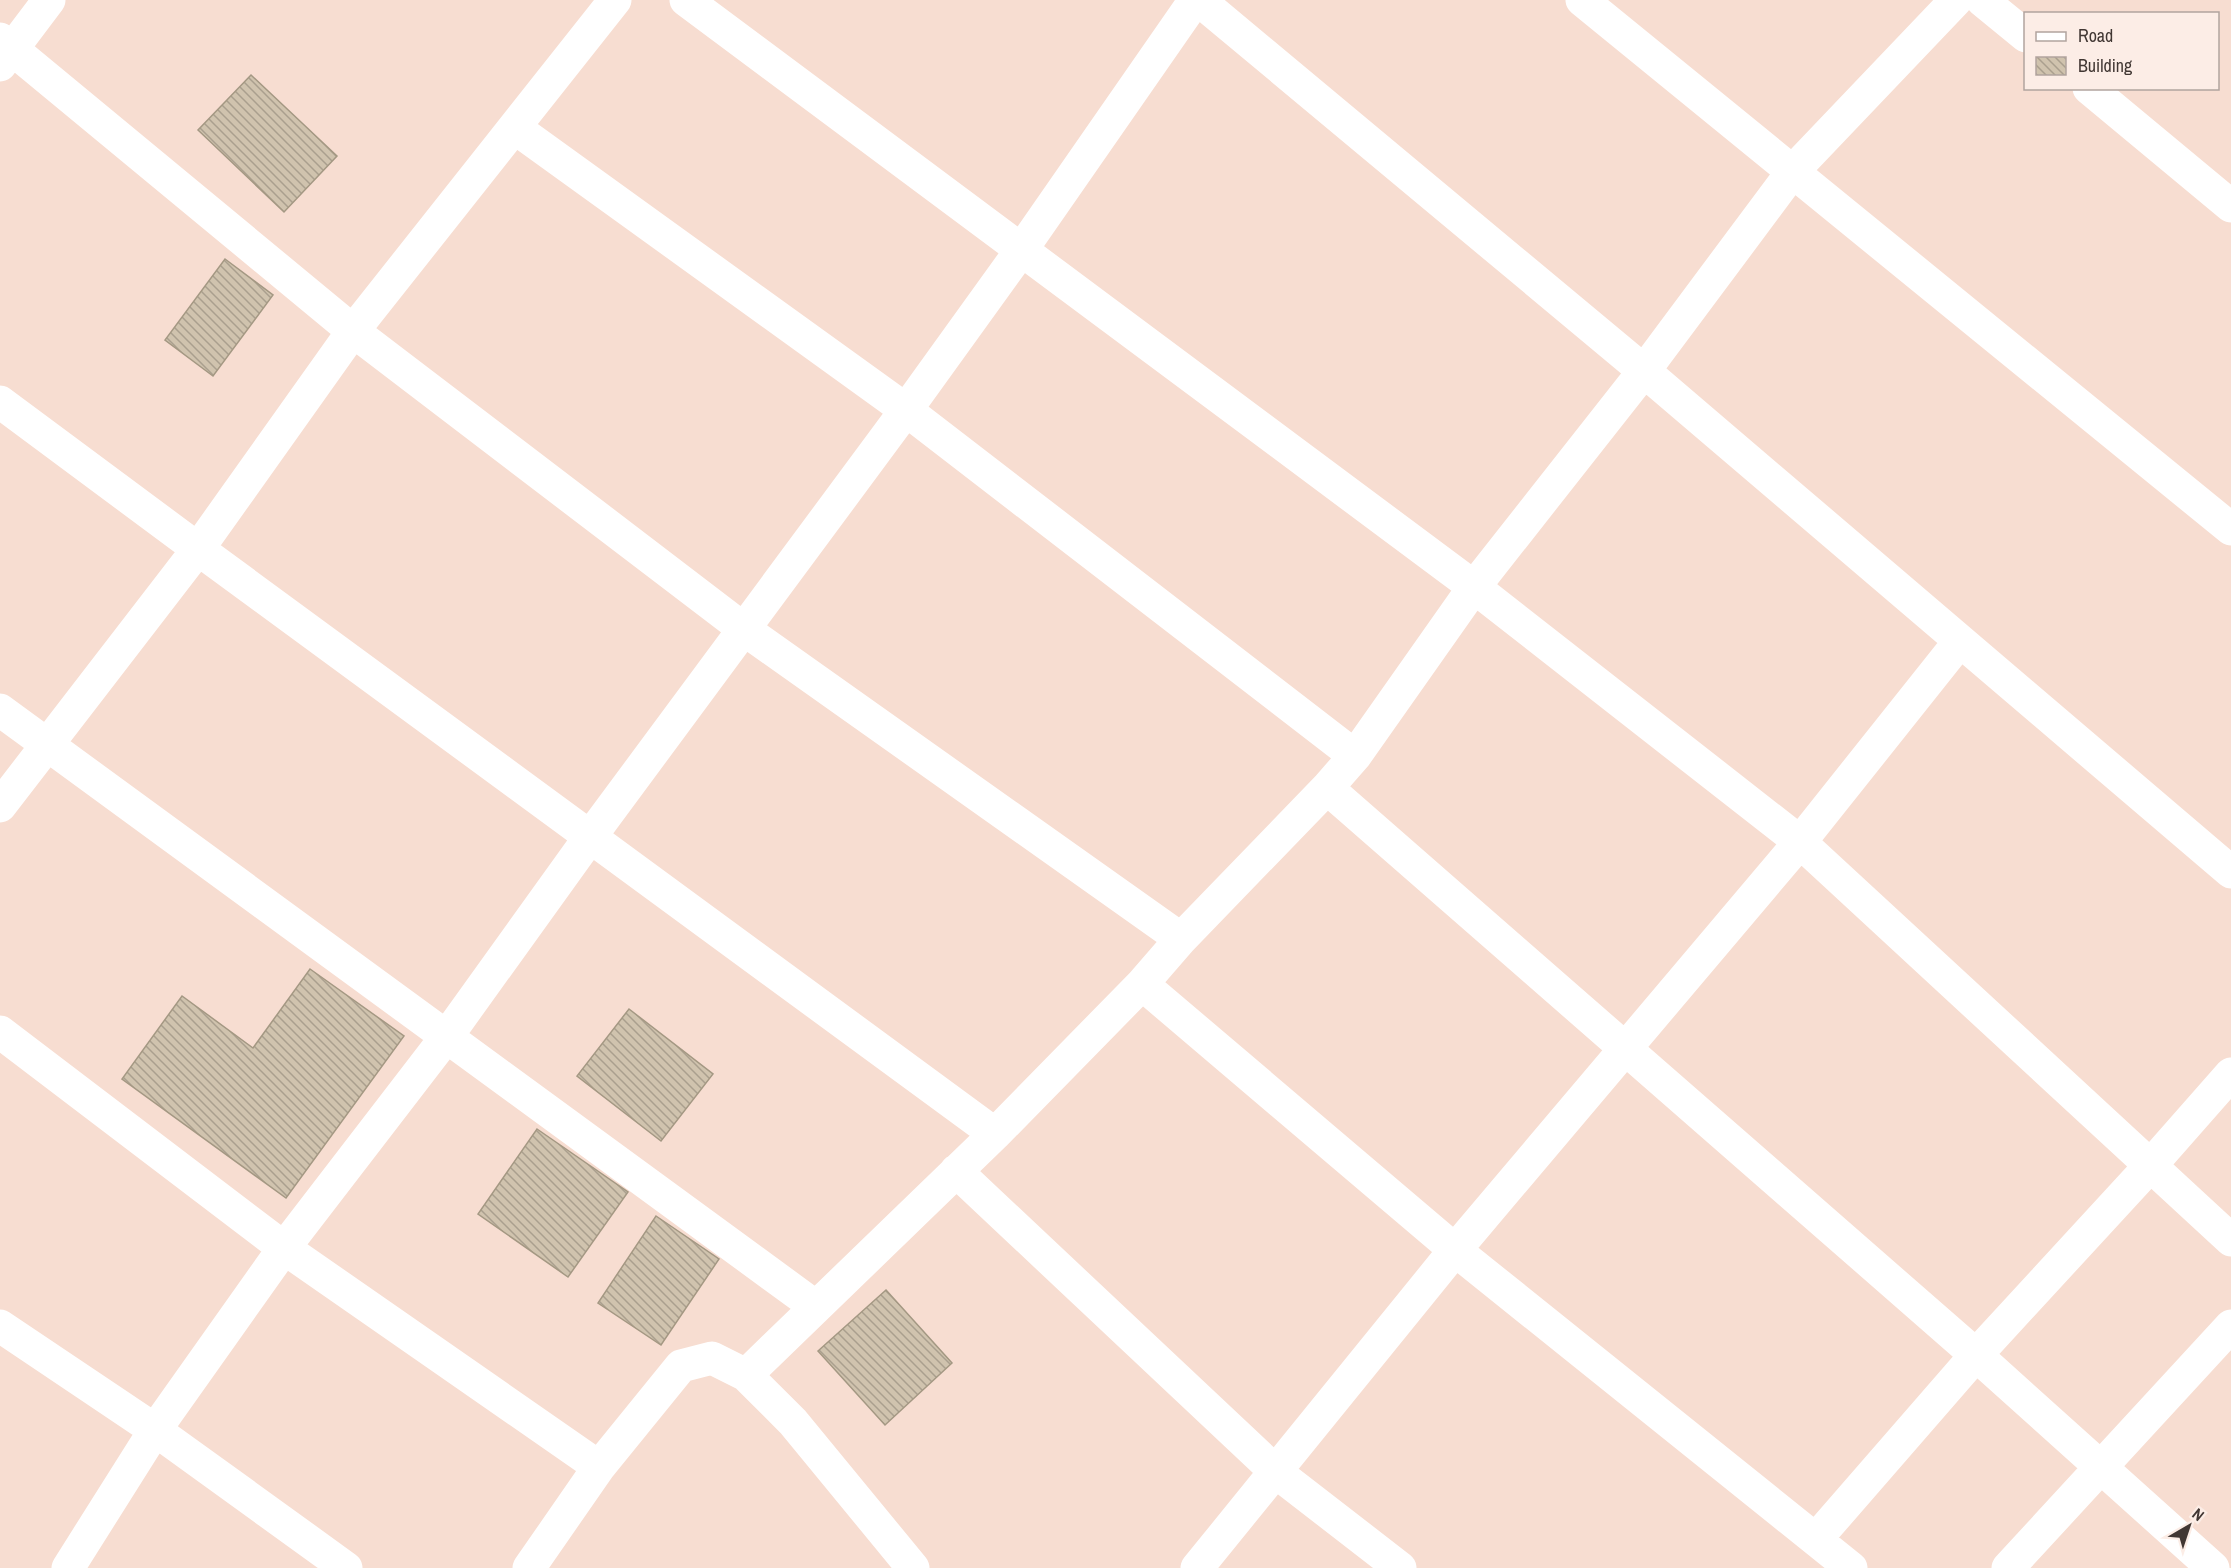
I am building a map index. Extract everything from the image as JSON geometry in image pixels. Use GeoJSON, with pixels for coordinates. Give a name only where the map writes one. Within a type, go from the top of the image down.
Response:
{"type":"FeatureCollection","features":[{"type":"Feature","properties":{"kind":"street"},"geometry":{"type":"LineString","coordinates":[[49,0],[4,52],[353,331],[745,630],[1182,939]]}},
{"type":"Feature","properties":{"kind":"street"},"geometry":{"type":"LineString","coordinates":[[0,806],[198,549],[353,331],[615,0]]}},
{"type":"Feature","properties":{"kind":"street"},"geometry":{"type":"LineString","coordinates":[[686,0],[1474,587],[1800,842],[2231,1240]]}},
{"type":"Feature","properties":{"kind":"street"},"geometry":{"type":"LineString","coordinates":[[68,1568],[155,1430],[284,1248],[447,1036],[590,837],[906,410],[1197,0],[1644,371],[2231,872]]}},
{"type":"Feature","properties":{"kind":"street"},"geometry":{"type":"LineString","coordinates":[[1582,0],[2231,529]]}},
{"type":"Feature","properties":{"kind":"street"},"geometry":{"type":"LineString","coordinates":[[746,1375],[995,1134],[1142,984],[1356,756],[1474,587],[1644,371],[1793,171],[1956,0]]}},
{"type":"Feature","properties":{"kind":"street"},"geometry":{"type":"LineString","coordinates":[[1982,0],[2024,35]]}},
{"type":"Feature","properties":{"kind":"street"},"geometry":{"type":"LineString","coordinates":[[2091,90],[2231,206]]}},
{"type":"Feature","properties":{"kind":"street"},"geometry":{"type":"LineString","coordinates":[[515,128],[906,410],[1356,756]]}},
{"type":"Feature","properties":{"kind":"street"},"geometry":{"type":"LineString","coordinates":[[0,402],[995,1134]]}},
{"type":"Feature","properties":{"kind":"street"},"geometry":{"type":"LineString","coordinates":[[1197,1568],[1455,1250],[1800,842],[1960,642]]}},
{"type":"Feature","properties":{"kind":"street"},"geometry":{"type":"LineString","coordinates":[[0,710],[816,1307]]}},
{"type":"Feature","properties":{"kind":"street"},"geometry":{"type":"LineString","coordinates":[[1327,788],[1976,1355],[2213,1568]]}},
{"type":"Feature","properties":{"kind":"street"},"geometry":{"type":"LineString","coordinates":[[1142,984],[1455,1250],[1851,1568]]}},
{"type":"Feature","properties":{"kind":"street"},"geometry":{"type":"LineString","coordinates":[[0,1032],[284,1248],[599,1467]]}},
{"type":"Feature","properties":{"kind":"street"},"geometry":{"type":"LineString","coordinates":[[1816,1539],[1976,1355],[2150,1166],[2231,1074]]}},
{"type":"Feature","properties":{"kind":"street"},"geometry":{"type":"LineString","coordinates":[[956,1171],[1276,1472],[1400,1568]]}},
{"type":"Feature","properties":{"kind":"street"},"geometry":{"type":"LineString","coordinates":[[0,1326],[155,1430],[346,1568]]}},
{"type":"Feature","properties":{"kind":"street"},"geometry":{"type":"LineString","coordinates":[[2008,1568],[2231,1326]]}},
{"type":"Feature","properties":{"kind":"street"},"geometry":{"type":"LineString","coordinates":[[529,1568],[599,1467],[681,1366],[712,1358],[746,1375],[793,1422],[913,1568]]}},
{"type":"Feature","properties":{"kind":"building"},"geometry":{"type":"Polygon","coordinates":[[[251,75],[337,156],[284,212],[198,130],[251,75]]]}},
{"type":"Feature","properties":{"kind":"building"},"geometry":{"type":"Polygon","coordinates":[[[225,259],[273,295],[213,376],[165,340],[225,259]]]}},
{"type":"Feature","properties":{"kind":"building"},"geometry":{"type":"Polygon","coordinates":[[[310,969],[404,1036],[286,1198],[122,1079],[182,996],[253,1048],[310,969]]]}},
{"type":"Feature","properties":{"kind":"building"},"geometry":{"type":"Polygon","coordinates":[[[629,1009],[713,1074],[661,1141],[577,1076],[629,1009]]]}},
{"type":"Feature","properties":{"kind":"building"},"geometry":{"type":"Polygon","coordinates":[[[537,1129],[628,1192],[568,1277],[478,1214],[537,1129]]]}},
{"type":"Feature","properties":{"kind":"building"},"geometry":{"type":"Polygon","coordinates":[[[656,1216],[719,1259],[661,1345],[598,1303],[656,1216]]]}},
{"type":"Feature","properties":{"kind":"building"},"geometry":{"type":"Polygon","coordinates":[[[886,1290],[952,1363],[885,1425],[818,1351],[886,1290]]]}}]}
